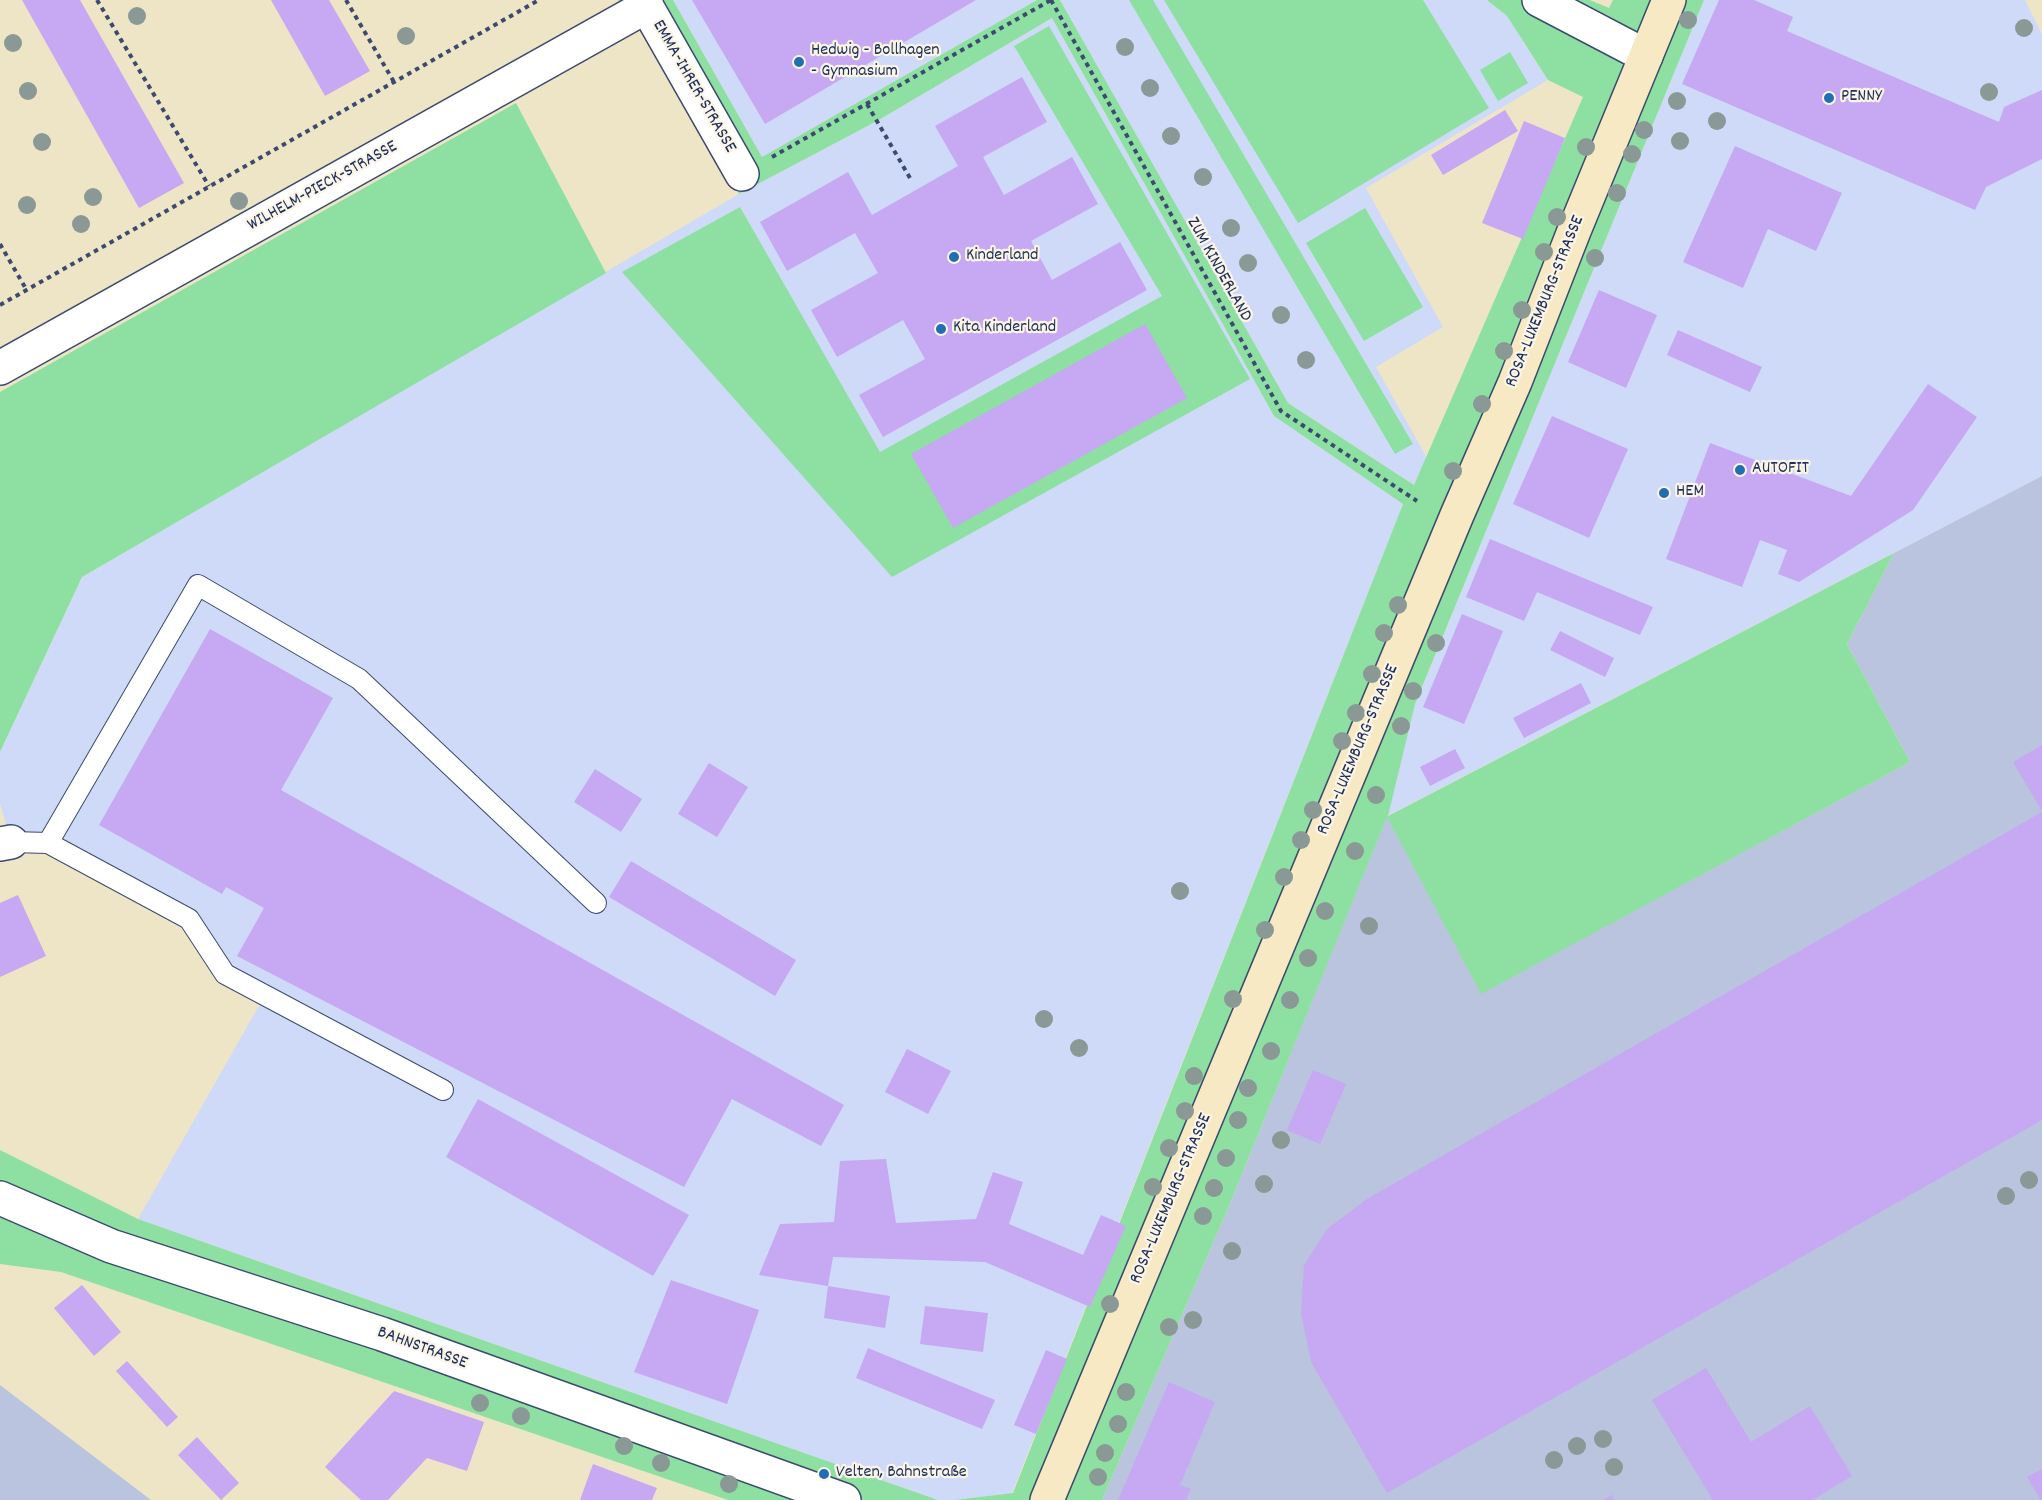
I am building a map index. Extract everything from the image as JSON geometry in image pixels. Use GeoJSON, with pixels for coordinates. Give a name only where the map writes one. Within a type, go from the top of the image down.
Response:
{"type":"FeatureCollection","features":[{"type":"Feature","properties":{"kind":"main road","name":"ROSA-LUXEMBURG-STRASSE"},"geometry":{"type":"LineString","coordinates":[[1047,1500],[1515,382],[1670,0]]}},
{"type":"Feature","properties":{"kind":"street"},"geometry":{"type":"LineString","coordinates":[[1541,1],[1646,56]]}},
{"type":"Feature","properties":{"kind":"street","name":"EMMA-IHRER-STRASSE"},"geometry":{"type":"LineString","coordinates":[[645,3],[742,174]]}},
{"type":"Feature","properties":{"kind":"street","name":"WILHELM-PIECK-STRASSE"},"geometry":{"type":"LineString","coordinates":[[0,368],[645,3]]}},
{"type":"Feature","properties":{"kind":"street","name":"BAHNSTRASSE"},"geometry":{"type":"LineString","coordinates":[[0,1198],[111,1246],[382,1334],[844,1500]]}},
{"type":"Feature","properties":{"kind":"lane"},"geometry":{"type":"LineString","coordinates":[[48,843],[198,585],[359,679],[596,903]]}},
{"type":"Feature","properties":{"kind":"lane"},"geometry":{"type":"LineString","coordinates":[[6,843],[48,843],[189,919],[225,974],[443,1090]]}},
{"type":"Feature","properties":{"kind":"path"},"geometry":{"type":"LineString","coordinates":[[96,0],[209,186]]}},
{"type":"Feature","properties":{"kind":"path"},"geometry":{"type":"LineString","coordinates":[[346,0],[394,82]]}},
{"type":"Feature","properties":{"kind":"path"},"geometry":{"type":"LineString","coordinates":[[0,305],[539,0]]}},
{"type":"Feature","properties":{"kind":"path","name":"ZUM KINDERLAND"},"geometry":{"type":"LineString","coordinates":[[742,174],[1051,0],[1281,411],[1417,501]]}},
{"type":"Feature","properties":{"kind":"path"},"geometry":{"type":"LineString","coordinates":[[867,104],[910,178]]}},
{"type":"Feature","properties":{"kind":"path"},"geometry":{"type":"LineString","coordinates":[[0,244],[26,289]]}},
{"type":"Feature","properties":{"kind":"shaded area","name":"Hedwig - Bollhagen - Gymnasium"},"geometry":{"type":"Polygon","coordinates":[[[673,0],[1037,0],[762,157],[673,0]]]}},
{"type":"Feature","properties":{"kind":"shaded area"},"geometry":{"type":"Polygon","coordinates":[[[1060,0],[1487,0],[1507,16],[1548,80],[1366,188],[1443,327],[1376,367],[1427,458],[1414,485],[1288,403],[1060,0]]]}},
{"type":"Feature","properties":{"kind":"shaded area"},"geometry":{"type":"Polygon","coordinates":[[[1704,0],[2025,0],[2042,34],[2042,476],[1387,816],[1415,704],[1704,0]]]}},
{"type":"Feature","properties":{"kind":"shaded area"},"geometry":{"type":"Polygon","coordinates":[[[1052,18],[1274,416],[1403,504],[1012,1493],[938,1500],[138,1219],[265,995],[225,974],[189,919],[48,843],[11,842],[0,803],[0,752],[82,577],[739,194],[877,121],[1052,18]]]}},
{"type":"Feature","properties":{"kind":"shaded area"},"geometry":{"type":"Polygon","coordinates":[[[2042,476],[2042,1500],[1102,1500],[1229,1206],[1387,816],[1481,993],[1910,762],[1847,644],[1894,553],[2042,476]]]}},
{"type":"Feature","properties":{"kind":"shaded area"},"geometry":{"type":"Polygon","coordinates":[[[0,1385],[151,1500],[0,1500],[0,1385]]]}},
{"type":"Feature","properties":{"kind":"green space"},"geometry":{"type":"Polygon","coordinates":[[[618,0],[673,0],[762,157],[1037,0],[1060,0],[1288,403],[1414,485],[1583,97],[1548,80],[1507,16],[1487,0],[1590,0],[1609,8],[1613,0],[1704,0],[1415,704],[1388,816],[1894,553],[1847,644],[1910,762],[1481,994],[1387,817],[1229,1206],[1102,1500],[954,1500],[1013,1493],[1403,504],[1274,416],[1052,18],[877,121],[739,194],[649,34],[618,0]]]}},
{"type":"Feature","properties":{"kind":"green space"},"geometry":{"type":"Polygon","coordinates":[[[1129,0],[1153,0],[1413,444],[1395,454],[1129,0]]]}},
{"type":"Feature","properties":{"kind":"green space"},"geometry":{"type":"Polygon","coordinates":[[[1164,0],[1423,0],[1489,108],[1298,223],[1164,0]]]}},
{"type":"Feature","properties":{"kind":"green space"},"geometry":{"type":"Polygon","coordinates":[[[1049,26],[1250,379],[892,577],[622,272],[740,207],[880,452],[1162,296],[1014,46],[1049,26]]]}},
{"type":"Feature","properties":{"kind":"green space"},"geometry":{"type":"Polygon","coordinates":[[[1510,52],[1528,83],[1498,101],[1480,70],[1510,52]]]}},
{"type":"Feature","properties":{"kind":"green space"},"geometry":{"type":"Polygon","coordinates":[[[516,103],[606,273],[82,577],[0,752],[0,392],[516,103]]]}},
{"type":"Feature","properties":{"kind":"green space"},"geometry":{"type":"Polygon","coordinates":[[[1365,208],[1423,307],[1364,341],[1306,243],[1365,208]]]}},
{"type":"Feature","properties":{"kind":"green space"},"geometry":{"type":"Polygon","coordinates":[[[0,1150],[138,1219],[938,1500],[728,1500],[61,1272],[0,1264],[0,1150]]]}},
{"type":"Feature","properties":{"kind":"building"},"geometry":{"type":"Polygon","coordinates":[[[22,0],[80,0],[184,183],[139,208],[22,0]]]}},
{"type":"Feature","properties":{"kind":"building"},"geometry":{"type":"Polygon","coordinates":[[[271,0],[329,0],[370,71],[325,96],[271,0]]]}},
{"type":"Feature","properties":{"kind":"building","name":"Hedwig - Bollhagen - Gymnasium"},"geometry":{"type":"Polygon","coordinates":[[[692,0],[976,0],[765,124],[692,0]]]}},
{"type":"Feature","properties":{"kind":"building","name":"PENNY"},"geometry":{"type":"Polygon","coordinates":[[[1719,0],[1754,0],[1793,17],[1787,31],[1999,122],[2004,107],[2042,90],[2042,159],[1986,187],[1975,210],[1682,84],[1719,0]]]}},
{"type":"Feature","properties":{"kind":"building","name":"Kinderland"},"geometry":{"type":"Polygon","coordinates":[[[1022,77],[1047,122],[983,157],[1004,195],[1072,157],[1098,204],[1031,241],[1052,280],[1120,242],[1147,290],[883,437],[859,395],[925,359],[903,320],[837,357],[811,310],[878,273],[855,233],[787,271],[760,222],[848,172],[872,215],[958,166],[935,126],[1022,77]]]}},
{"type":"Feature","properties":{"kind":"building"},"geometry":{"type":"Polygon","coordinates":[[[1505,110],[1518,131],[1443,175],[1431,155],[1505,110]]]}},
{"type":"Feature","properties":{"kind":"building"},"geometry":{"type":"Polygon","coordinates":[[[1524,121],[1565,138],[1523,239],[1482,223],[1524,121]]]}},
{"type":"Feature","properties":{"kind":"building"},"geometry":{"type":"Polygon","coordinates":[[[1735,146],[1842,193],[1816,251],[1768,229],[1743,288],[1683,262],[1735,146]]]}},
{"type":"Feature","properties":{"kind":"building"},"geometry":{"type":"Polygon","coordinates":[[[1599,290],[1657,315],[1626,388],[1568,362],[1599,290]]]}},
{"type":"Feature","properties":{"kind":"building"},"geometry":{"type":"Polygon","coordinates":[[[1145,324],[1187,398],[953,528],[911,454],[1145,324]]]}},
{"type":"Feature","properties":{"kind":"building"},"geometry":{"type":"Polygon","coordinates":[[[1678,330],[1762,367],[1750,392],[1667,355],[1678,330]]]}},
{"type":"Feature","properties":{"kind":"building","name":"AUTOFIT"},"geometry":{"type":"Polygon","coordinates":[[[1928,384],[1977,417],[1913,510],[1799,582],[1778,574],[1787,550],[1760,540],[1742,587],[1666,559],[1710,443],[1851,496],[1928,384]]]}},
{"type":"Feature","properties":{"kind":"building"},"geometry":{"type":"Polygon","coordinates":[[[1552,416],[1628,449],[1589,538],[1513,504],[1552,416]]]}},
{"type":"Feature","properties":{"kind":"building"},"geometry":{"type":"Polygon","coordinates":[[[1490,539],[1653,607],[1640,635],[1537,592],[1524,621],[1466,597],[1490,539]]]}},
{"type":"Feature","properties":{"kind":"building"},"geometry":{"type":"Polygon","coordinates":[[[1462,614],[1503,631],[1464,724],[1423,707],[1462,614]]]}},
{"type":"Feature","properties":{"kind":"building"},"geometry":{"type":"Polygon","coordinates":[[[210,629],[333,698],[281,790],[844,1105],[821,1146],[732,1099],[684,1187],[237,956],[264,908],[226,887],[222,894],[99,825],[210,629]]]}},
{"type":"Feature","properties":{"kind":"building"},"geometry":{"type":"Polygon","coordinates":[[[1560,631],[1614,658],[1605,677],[1550,650],[1560,631]]]}},
{"type":"Feature","properties":{"kind":"building"},"geometry":{"type":"Polygon","coordinates":[[[1581,683],[1591,703],[1524,738],[1513,718],[1581,683]]]}},
{"type":"Feature","properties":{"kind":"building"},"geometry":{"type":"Polygon","coordinates":[[[2042,745],[2042,811],[2013,762],[2042,745]]]}},
{"type":"Feature","properties":{"kind":"building"},"geometry":{"type":"Polygon","coordinates":[[[1455,749],[1465,768],[1430,786],[1420,767],[1455,749]]]}},
{"type":"Feature","properties":{"kind":"building"},"geometry":{"type":"Polygon","coordinates":[[[709,763],[748,787],[717,837],[678,814],[709,763]]]}},
{"type":"Feature","properties":{"kind":"building"},"geometry":{"type":"Polygon","coordinates":[[[595,769],[642,799],[621,832],[574,802],[595,769]]]}},
{"type":"Feature","properties":{"kind":"building"},"geometry":{"type":"Polygon","coordinates":[[[2042,812],[2042,1120],[1387,1493],[1311,1362],[1301,1313],[1304,1265],[1327,1229],[1367,1199],[2042,812]]]}},
{"type":"Feature","properties":{"kind":"building"},"geometry":{"type":"Polygon","coordinates":[[[631,861],[796,960],[775,996],[609,897],[631,861]]]}},
{"type":"Feature","properties":{"kind":"building"},"geometry":{"type":"Polygon","coordinates":[[[18,895],[46,956],[0,977],[0,903],[18,895]]]}},
{"type":"Feature","properties":{"kind":"building"},"geometry":{"type":"Polygon","coordinates":[[[907,1049],[951,1071],[928,1114],[885,1092],[907,1049]]]}},
{"type":"Feature","properties":{"kind":"building"},"geometry":{"type":"Polygon","coordinates":[[[1313,1070],[1346,1084],[1320,1144],[1287,1130],[1313,1070]]]}},
{"type":"Feature","properties":{"kind":"building"},"geometry":{"type":"Polygon","coordinates":[[[478,1099],[689,1215],[653,1276],[446,1157],[478,1099]]]}},
{"type":"Feature","properties":{"kind":"building"},"geometry":{"type":"Polygon","coordinates":[[[886,1159],[896,1223],[976,1219],[993,1172],[1023,1182],[1009,1224],[1083,1255],[1101,1215],[1126,1226],[1090,1307],[985,1262],[833,1257],[828,1286],[759,1275],[780,1224],[834,1222],[840,1161],[886,1159]]]}},
{"type":"Feature","properties":{"kind":"building"},"geometry":{"type":"Polygon","coordinates":[[[671,1280],[759,1310],[727,1404],[634,1372],[671,1280]]]}},
{"type":"Feature","properties":{"kind":"building"},"geometry":{"type":"Polygon","coordinates":[[[82,1285],[121,1332],[94,1356],[54,1308],[82,1285]]]}},
{"type":"Feature","properties":{"kind":"building"},"geometry":{"type":"Polygon","coordinates":[[[828,1286],[890,1296],[885,1328],[824,1318],[828,1286]]]}},
{"type":"Feature","properties":{"kind":"building"},"geometry":{"type":"Polygon","coordinates":[[[925,1306],[988,1313],[983,1352],[920,1344],[925,1306]]]}},
{"type":"Feature","properties":{"kind":"building"},"geometry":{"type":"Polygon","coordinates":[[[868,1348],[995,1400],[982,1429],[856,1378],[868,1348]]]}},
{"type":"Feature","properties":{"kind":"building"},"geometry":{"type":"Polygon","coordinates":[[[1046,1350],[1067,1359],[1036,1434],[1014,1425],[1046,1350]]]}},
{"type":"Feature","properties":{"kind":"building"},"geometry":{"type":"Polygon","coordinates":[[[127,1361],[178,1417],[167,1427],[116,1371],[127,1361]]]}},
{"type":"Feature","properties":{"kind":"building"},"geometry":{"type":"Polygon","coordinates":[[[1706,1368],[1751,1442],[1810,1406],[1852,1476],[1812,1500],[1713,1500],[1652,1400],[1706,1368]]]}},
{"type":"Feature","properties":{"kind":"building"},"geometry":{"type":"Polygon","coordinates":[[[1169,1382],[1215,1402],[1180,1485],[1191,1489],[1186,1500],[1118,1500],[1169,1382]]]}},
{"type":"Feature","properties":{"kind":"building"},"geometry":{"type":"Polygon","coordinates":[[[394,1391],[484,1422],[467,1471],[427,1458],[388,1500],[361,1500],[325,1467],[394,1391]]]}},
{"type":"Feature","properties":{"kind":"building"},"geometry":{"type":"Polygon","coordinates":[[[197,1437],[239,1483],[221,1500],[178,1455],[197,1437]]]}},
{"type":"Feature","properties":{"kind":"building"},"geometry":{"type":"Polygon","coordinates":[[[593,1464],[657,1488],[652,1500],[580,1500],[593,1464]]]}},
{"type":"Feature","properties":{"kind":"building"},"geometry":{"type":"Polygon","coordinates":[[[2042,1469],[2042,1500],[2041,1500],[2027,1477],[2042,1469]]]}},
{"type":"Feature","properties":{"kind":"building"},"geometry":{"type":"Polygon","coordinates":[[[1612,1495],[1615,1500],[1602,1500],[1612,1495]]]}},
{"type":"Feature","properties":{"kind":"place","name":"Hedwig - Bollhagen - Gymnasium"},"geometry":{"type":"Point","coordinates":[799,62]}},
{"type":"Feature","properties":{"kind":"place","name":"PENNY"},"geometry":{"type":"Point","coordinates":[1829,98]}},
{"type":"Feature","properties":{"kind":"place","name":"Kinderland"},"geometry":{"type":"Point","coordinates":[954,257]}},
{"type":"Feature","properties":{"kind":"place","name":"Kita Kinderland"},"geometry":{"type":"Point","coordinates":[941,329]}},
{"type":"Feature","properties":{"kind":"place","name":"AUTOFIT"},"geometry":{"type":"Point","coordinates":[1740,470]}},
{"type":"Feature","properties":{"kind":"place","name":"HEM"},"geometry":{"type":"Point","coordinates":[1664,493]}},
{"type":"Feature","properties":{"kind":"place","name":"Velten, Bahnstraße"},"geometry":{"type":"Point","coordinates":[824,1474]}}]}
